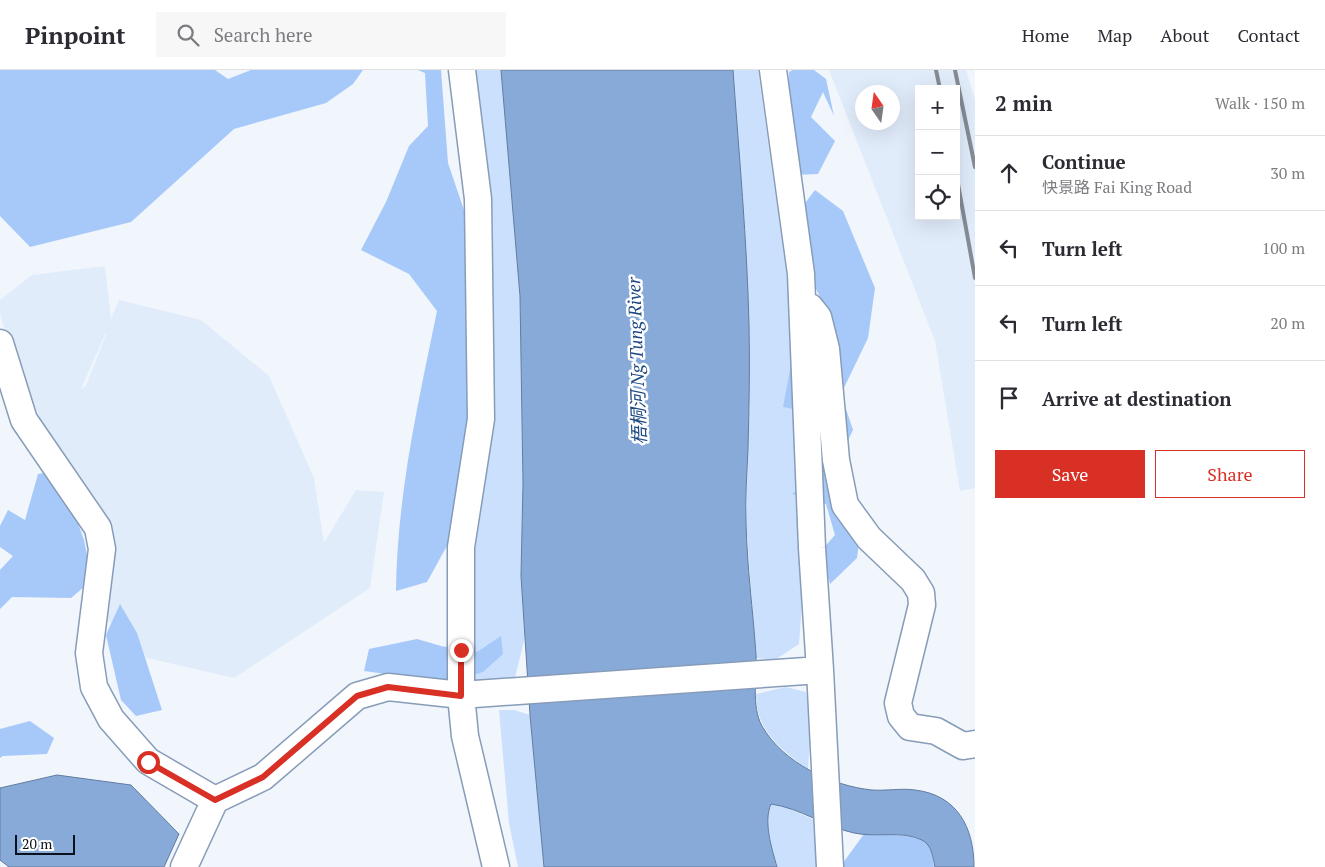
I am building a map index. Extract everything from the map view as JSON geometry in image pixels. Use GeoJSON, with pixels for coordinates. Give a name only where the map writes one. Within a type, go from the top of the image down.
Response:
{"type":"FeatureCollection","features":[{"type":"Feature","properties":{"kind":"street"},"geometry":{"type":"LineString","coordinates":[[462,70],[478,198],[481,419],[461,547],[461,696],[465,736],[496,867]]}},
{"type":"Feature","properties":{"kind":"street"},"geometry":{"type":"LineString","coordinates":[[774,70],[801,274],[812,548],[830,867]]}},
{"type":"Feature","properties":{"kind":"street"},"geometry":{"type":"LineString","coordinates":[[803,306],[810,307],[818,317],[826,349],[836,460],[845,505],[869,538],[913,580],[921,593],[922,605],[898,703],[901,716],[910,727],[936,731],[963,746],[975,744]]}},
{"type":"Feature","properties":{"kind":"street"},"geometry":{"type":"LineString","coordinates":[[0,343],[24,420],[98,528],[102,549],[89,653],[94,687],[111,719],[148,762],[215,800]]}},
{"type":"Feature","properties":{"kind":"street"},"geometry":{"type":"LineString","coordinates":[[184,867],[215,800],[263,777],[357,696],[388,687],[461,696],[820,670]]}},
{"type":"Feature","properties":{"kind":"shaded area"},"geometry":{"type":"Polygon","coordinates":[[[0,70],[215,70],[228,79],[251,70],[363,70],[353,84],[326,103],[234,129],[131,222],[30,247],[0,216],[0,70]]]}},
{"type":"Feature","properties":{"kind":"shaded area"},"geometry":{"type":"Polygon","coordinates":[[[418,70],[441,70],[448,163],[469,225],[493,372],[466,429],[480,486],[427,582],[396,591],[397,555],[404,485],[437,311],[409,274],[361,250],[386,202],[409,146],[428,126],[425,73],[418,70]]]}},
{"type":"Feature","properties":{"kind":"shaded area"},"geometry":{"type":"Polygon","coordinates":[[[462,70],[501,70],[520,296],[523,483],[521,576],[525,637],[513,685],[487,686],[461,676],[481,419],[462,70]]]}},
{"type":"Feature","properties":{"kind":"shaded area"},"geometry":{"type":"Polygon","coordinates":[[[733,70],[758,70],[788,286],[803,589],[799,644],[775,660],[756,658],[746,522],[749,407],[745,240],[733,70]]]}},
{"type":"Feature","properties":{"kind":"shaded area"},"geometry":{"type":"Polygon","coordinates":[[[793,70],[814,70],[826,79],[834,116],[823,92],[811,117],[835,141],[818,174],[795,175],[798,147],[789,103],[789,72],[793,70]]]}},
{"type":"Feature","properties":{"kind":"shaded area"},"geometry":{"type":"Polygon","coordinates":[[[829,70],[966,70],[975,100],[975,488],[960,491],[935,341],[829,70]]]}},
{"type":"Feature","properties":{"kind":"shaded area"},"geometry":{"type":"Polygon","coordinates":[[[815,190],[843,211],[875,288],[868,338],[841,394],[853,430],[832,472],[863,510],[857,558],[830,584],[821,551],[835,535],[826,504],[792,494],[824,469],[818,444],[819,414],[783,407],[797,333],[823,303],[786,228],[815,190]]]}},
{"type":"Feature","properties":{"kind":"shaded area"},"geometry":{"type":"Polygon","coordinates":[[[105,266],[111,319],[119,300],[201,320],[269,376],[314,478],[324,543],[356,490],[384,492],[370,588],[234,678],[143,657],[108,620],[116,545],[109,519],[29,424],[40,417],[20,380],[0,314],[0,300],[32,275],[105,266]],[[106,334],[81,389],[86,386],[106,334]]]}},
{"type":"Feature","properties":{"kind":"shaded area"},"geometry":{"type":"Polygon","coordinates":[[[59,470],[84,540],[92,580],[71,598],[12,597],[0,609],[0,570],[13,556],[0,547],[0,526],[8,510],[25,520],[38,474],[59,470]]]}},
{"type":"Feature","properties":{"kind":"shaded area"},"geometry":{"type":"Polygon","coordinates":[[[120,604],[137,633],[162,710],[136,716],[121,700],[106,635],[120,604]]]}},
{"type":"Feature","properties":{"kind":"shaded area"},"geometry":{"type":"Polygon","coordinates":[[[501,636],[503,654],[483,672],[396,698],[386,674],[364,671],[369,649],[417,639],[441,646],[477,652],[501,636]]]}},
{"type":"Feature","properties":{"kind":"shaded area"},"geometry":{"type":"Polygon","coordinates":[[[786,687],[806,692],[811,713],[808,770],[772,738],[760,719],[757,708],[756,694],[786,687]]]}},
{"type":"Feature","properties":{"kind":"shaded area"},"geometry":{"type":"Polygon","coordinates":[[[499,710],[514,710],[530,715],[544,867],[518,867],[509,823],[499,710]]]}},
{"type":"Feature","properties":{"kind":"shaded area"},"geometry":{"type":"Polygon","coordinates":[[[30,721],[54,738],[47,754],[3,756],[0,758],[0,729],[30,721]]]}},
{"type":"Feature","properties":{"kind":"shaded area"},"geometry":{"type":"Polygon","coordinates":[[[771,804],[781,805],[815,820],[817,867],[777,867],[768,827],[771,804]]]}},
{"type":"Feature","properties":{"kind":"shaded area"},"geometry":{"type":"Polygon","coordinates":[[[864,834],[919,838],[929,846],[934,867],[840,867],[864,834]]]}},
{"type":"Feature","properties":{"kind":"water","name":"梧桐河 Ng Tung River"},"geometry":{"type":"Polygon","coordinates":[[[501,70],[733,70],[748,293],[749,387],[746,514],[756,655],[755,691],[759,718],[771,739],[782,751],[795,761],[825,778],[857,788],[915,790],[930,793],[942,799],[960,815],[966,826],[971,839],[974,867],[935,867],[930,848],[922,840],[906,835],[854,833],[792,809],[771,804],[768,827],[777,867],[544,867],[530,715],[521,576],[523,483],[520,296],[501,70]]]}},
{"type":"Feature","properties":{"kind":"water"},"geometry":{"type":"Polygon","coordinates":[[[57,775],[131,785],[179,834],[164,867],[9,867],[0,860],[0,788],[57,775]]]}},
{"type":"Feature","properties":{"kind":"railway"},"geometry":{"type":"LineString","coordinates":[[936,70],[939,85]]}},
{"type":"Feature","properties":{"kind":"railway"},"geometry":{"type":"LineString","coordinates":[[955,70],[975,167]]}},
{"type":"Feature","properties":{"kind":"railway"},"geometry":{"type":"LineString","coordinates":[[956,175],[975,278]]}},
{"type":"Feature","properties":{"kind":"route"},"geometry":{"type":"LineString","coordinates":[[148,762],[215,800],[263,777],[357,696],[388,687],[461,696],[461,650]]}}]}
